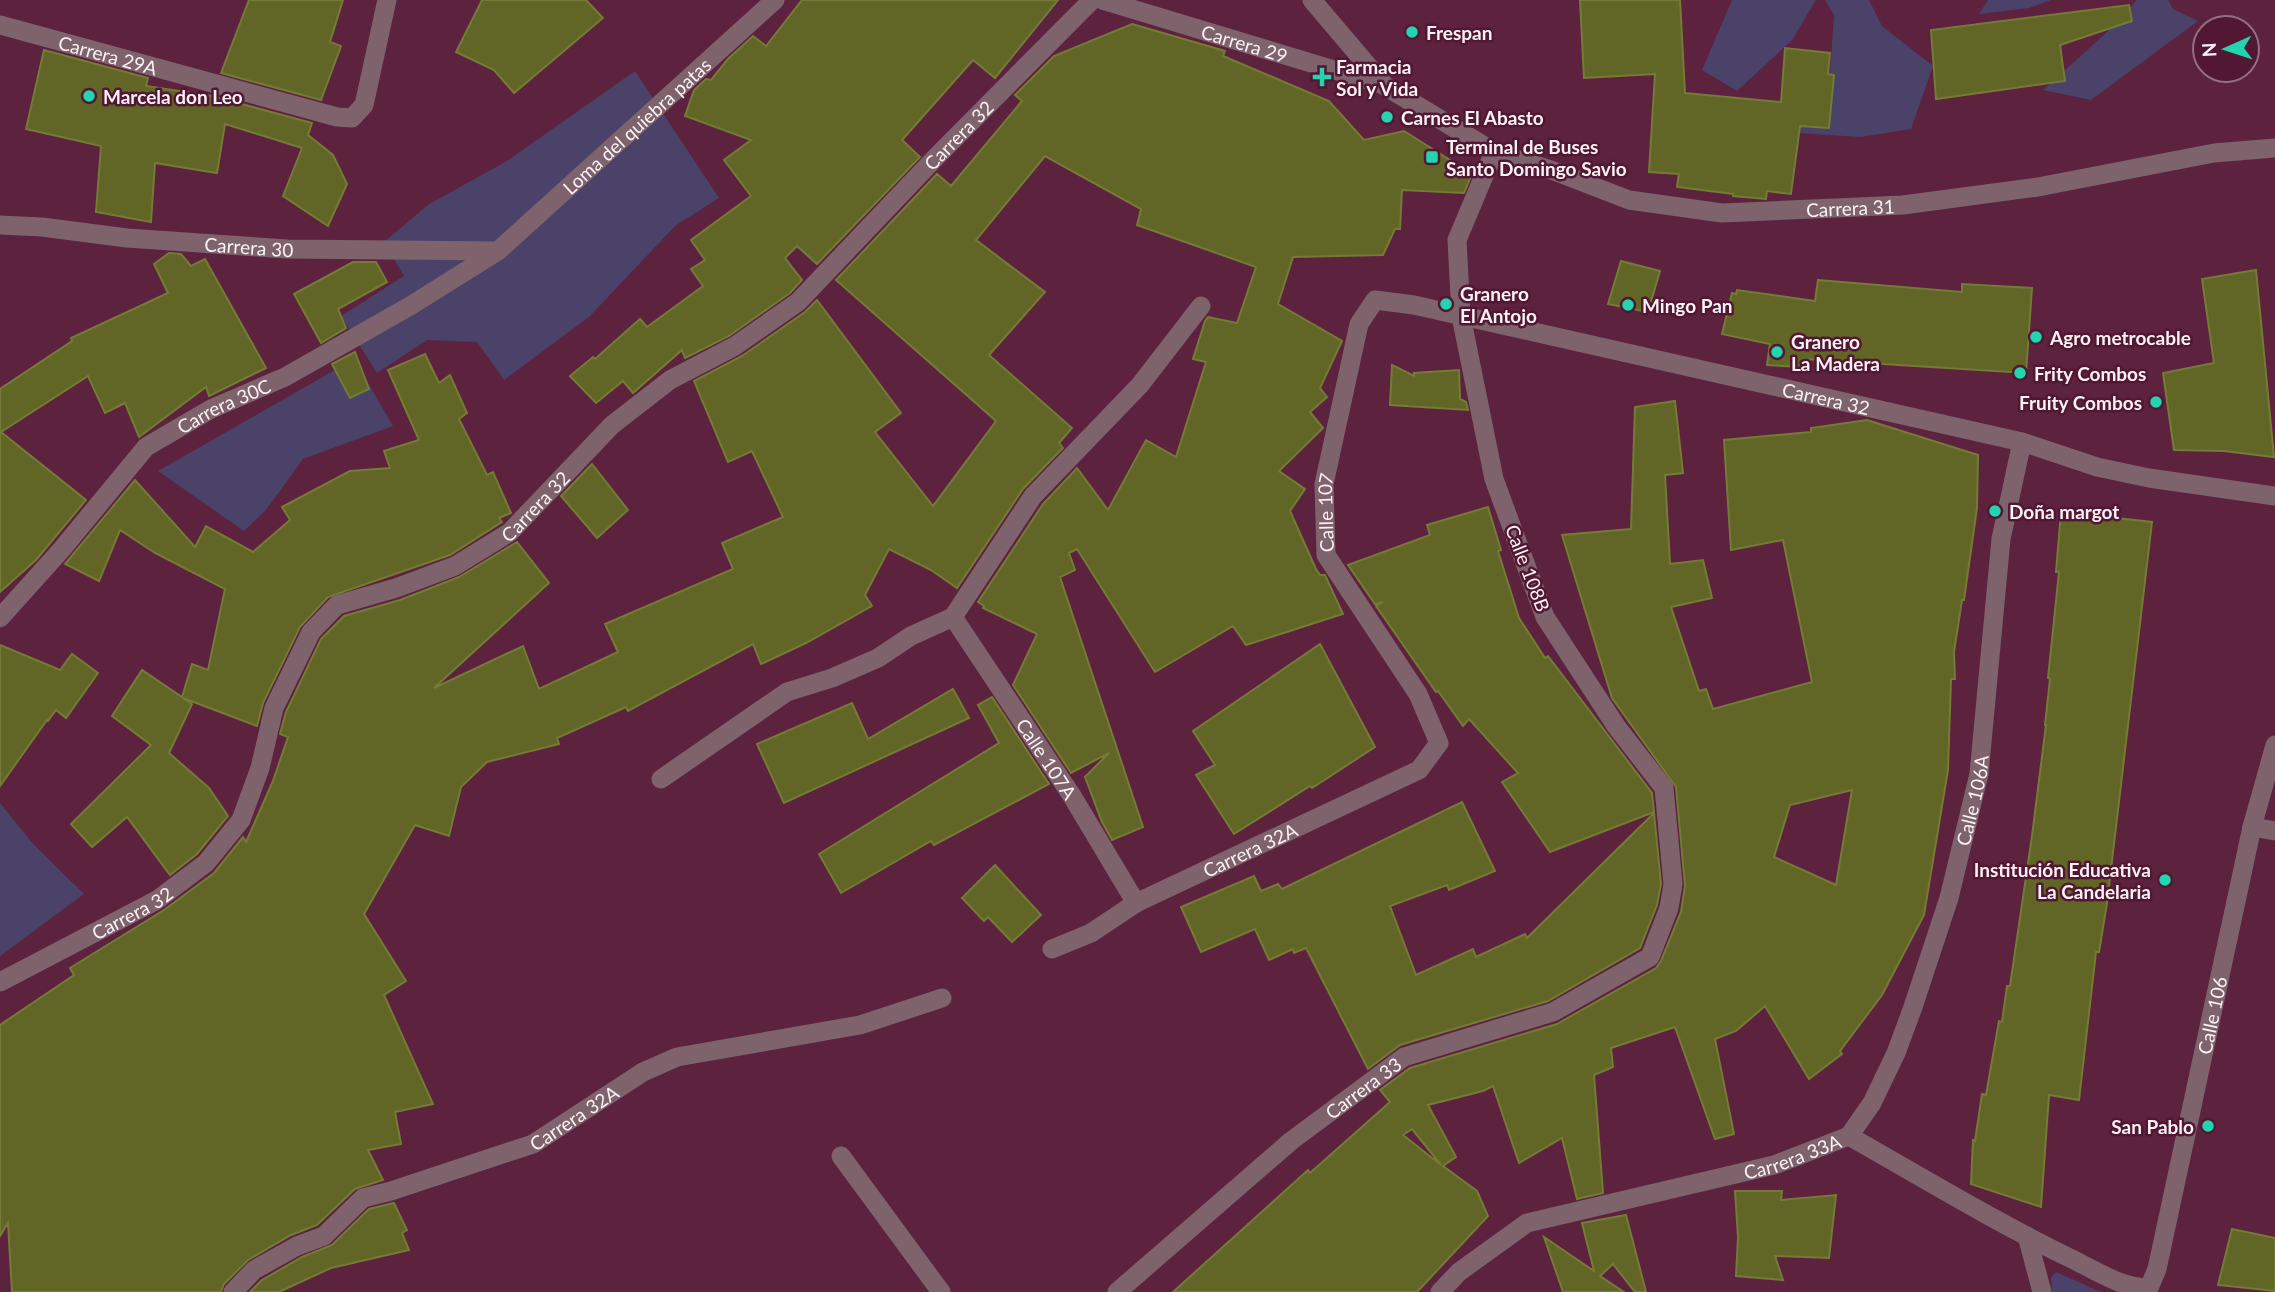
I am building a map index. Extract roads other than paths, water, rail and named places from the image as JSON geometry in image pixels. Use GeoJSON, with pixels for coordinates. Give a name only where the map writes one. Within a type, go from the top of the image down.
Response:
{"type":"FeatureCollection","features":[{"type":"Feature","properties":{"kind":"street","name":"Carrera 29A"},"geometry":{"type":"LineString","coordinates":[[0,25],[337,117],[352,118],[364,105],[387,0]]}},
{"type":"Feature","properties":{"kind":"street","name":"Loma del quiebra patas"},"geometry":{"type":"LineString","coordinates":[[498,251],[775,0]]}},
{"type":"Feature","properties":{"kind":"street","name":"Carrera 32"},"geometry":{"type":"LineString","coordinates":[[0,982],[157,900],[206,863],[242,820],[260,768],[274,708],[311,632],[337,605],[396,589],[456,566],[510,531],[612,425],[670,380],[735,346],[798,302],[936,157],[1092,0]]}},
{"type":"Feature","properties":{"kind":"street","name":"Carrera 29"},"geometry":{"type":"LineString","coordinates":[[1102,0],[1385,86]]}},
{"type":"Feature","properties":{"kind":"street"},"geometry":{"type":"LineString","coordinates":[[1312,0],[1385,86]]}},
{"type":"Feature","properties":{"kind":"street","name":"Carrera 31"},"geometry":{"type":"LineString","coordinates":[[1385,86],[1494,152],[1554,171],[1629,200],[1722,213],[1903,205],[2038,187],[2214,153],[2275,148]]}},
{"type":"Feature","properties":{"kind":"street","name":"Calle 108B"},"geometry":{"type":"LineString","coordinates":[[1494,152],[1457,240],[1461,316],[1494,479],[1545,617],[1616,726],[1664,788],[1673,884],[1669,908],[1650,957]]}},
{"type":"Feature","properties":{"kind":"street","name":"Carrera 30"},"geometry":{"type":"LineString","coordinates":[[0,225],[42,227],[127,238],[287,249],[498,251]]}},
{"type":"Feature","properties":{"kind":"street","name":"Carrera 30C"},"geometry":{"type":"LineString","coordinates":[[0,618],[62,549],[146,447],[211,409],[285,377],[410,306],[498,251]]}},
{"type":"Feature","properties":{"kind":"street","name":"Carrera 32"},"geometry":{"type":"LineString","coordinates":[[1375,300],[1414,305],[2022,442],[2097,467],[2149,478],[2275,496]]}},
{"type":"Feature","properties":{"kind":"street","name":"Calle 107"},"geometry":{"type":"LineString","coordinates":[[1375,300],[1359,324],[1324,484],[1326,555],[1418,695],[1439,743]]}},
{"type":"Feature","properties":{"kind":"street"},"geometry":{"type":"LineString","coordinates":[[662,779],[787,692],[832,678],[878,658],[911,636],[953,617],[1033,496],[1140,385],[1201,306]]}},
{"type":"Feature","properties":{"kind":"street","name":"Calle 106A"},"geometry":{"type":"LineString","coordinates":[[1849,1136],[1872,1103],[1895,1052],[1949,898],[1979,774],[2001,539],[2022,442]]}},
{"type":"Feature","properties":{"kind":"street","name":"Calle 107A"},"geometry":{"type":"LineString","coordinates":[[953,617],[1072,796],[1136,904]]}},
{"type":"Feature","properties":{"kind":"street","name":"Carrera 32A"},"geometry":{"type":"LineString","coordinates":[[1052,949],[1091,933],[1136,904],[1419,771],[1439,743]]}},
{"type":"Feature","properties":{"kind":"street","name":"Calle 106"},"geometry":{"type":"LineString","coordinates":[[2145,1289],[2157,1269],[2252,827],[2275,745]]}},
{"type":"Feature","properties":{"kind":"street"},"geometry":{"type":"LineString","coordinates":[[2252,827],[2275,831]]}},
{"type":"Feature","properties":{"kind":"street","name":"Carrera 33"},"geometry":{"type":"LineString","coordinates":[[1117,1292],[1291,1141],[1404,1056],[1553,1012],[1650,957]]}},
{"type":"Feature","properties":{"kind":"street","name":"Carrera 32A"},"geometry":{"type":"LineString","coordinates":[[233,1292],[254,1270],[297,1246],[324,1236],[363,1198],[533,1144],[643,1072],[677,1057],[860,1025],[942,998]]}},
{"type":"Feature","properties":{"kind":"street","name":"Carrera 33A"},"geometry":{"type":"LineString","coordinates":[[1440,1292],[1459,1272],[1527,1223],[1774,1165],[1849,1136],[2027,1237],[2120,1283],[2145,1289]]}},
{"type":"Feature","properties":{"kind":"street"},"geometry":{"type":"LineString","coordinates":[[841,1156],[941,1292]]}},
{"type":"Feature","properties":{"kind":"street"},"geometry":{"type":"LineString","coordinates":[[2027,1237],[2042,1292]]}},
{"type":"Feature","properties":{"kind":"place","name":"Frespan"},"geometry":{"type":"Point","coordinates":[1412,32]}},
{"type":"Feature","properties":{"kind":"place","name":"Farmacia Sol y Vida"},"geometry":{"type":"Point","coordinates":[1322,77]}},
{"type":"Feature","properties":{"kind":"place","name":"Marcela don Leo"},"geometry":{"type":"Point","coordinates":[89,96]}},
{"type":"Feature","properties":{"kind":"place","name":"Carnes El Abasto"},"geometry":{"type":"Point","coordinates":[1387,117]}},
{"type":"Feature","properties":{"kind":"place","name":"Terminal de Buses Santo Domingo Savio"},"geometry":{"type":"Point","coordinates":[1432,157]}},
{"type":"Feature","properties":{"kind":"place","name":"Granero El Antojo"},"geometry":{"type":"Point","coordinates":[1446,304]}},
{"type":"Feature","properties":{"kind":"place","name":"Mingo Pan"},"geometry":{"type":"Point","coordinates":[1628,305]}},
{"type":"Feature","properties":{"kind":"place","name":"Agro metrocable"},"geometry":{"type":"Point","coordinates":[2036,337]}},
{"type":"Feature","properties":{"kind":"place","name":"Granero La Madera"},"geometry":{"type":"Point","coordinates":[1777,352]}},
{"type":"Feature","properties":{"kind":"place","name":"Frity Combos"},"geometry":{"type":"Point","coordinates":[2020,373]}},
{"type":"Feature","properties":{"kind":"place","name":"Fruity Combos"},"geometry":{"type":"Point","coordinates":[2156,402]}},
{"type":"Feature","properties":{"kind":"place","name":"Doña margot"},"geometry":{"type":"Point","coordinates":[1995,511]}},
{"type":"Feature","properties":{"kind":"place","name":"Institución Educativa La Candelaria"},"geometry":{"type":"Point","coordinates":[2165,880]}},
{"type":"Feature","properties":{"kind":"place","name":"San Pablo"},"geometry":{"type":"Point","coordinates":[2208,1126]}}]}
